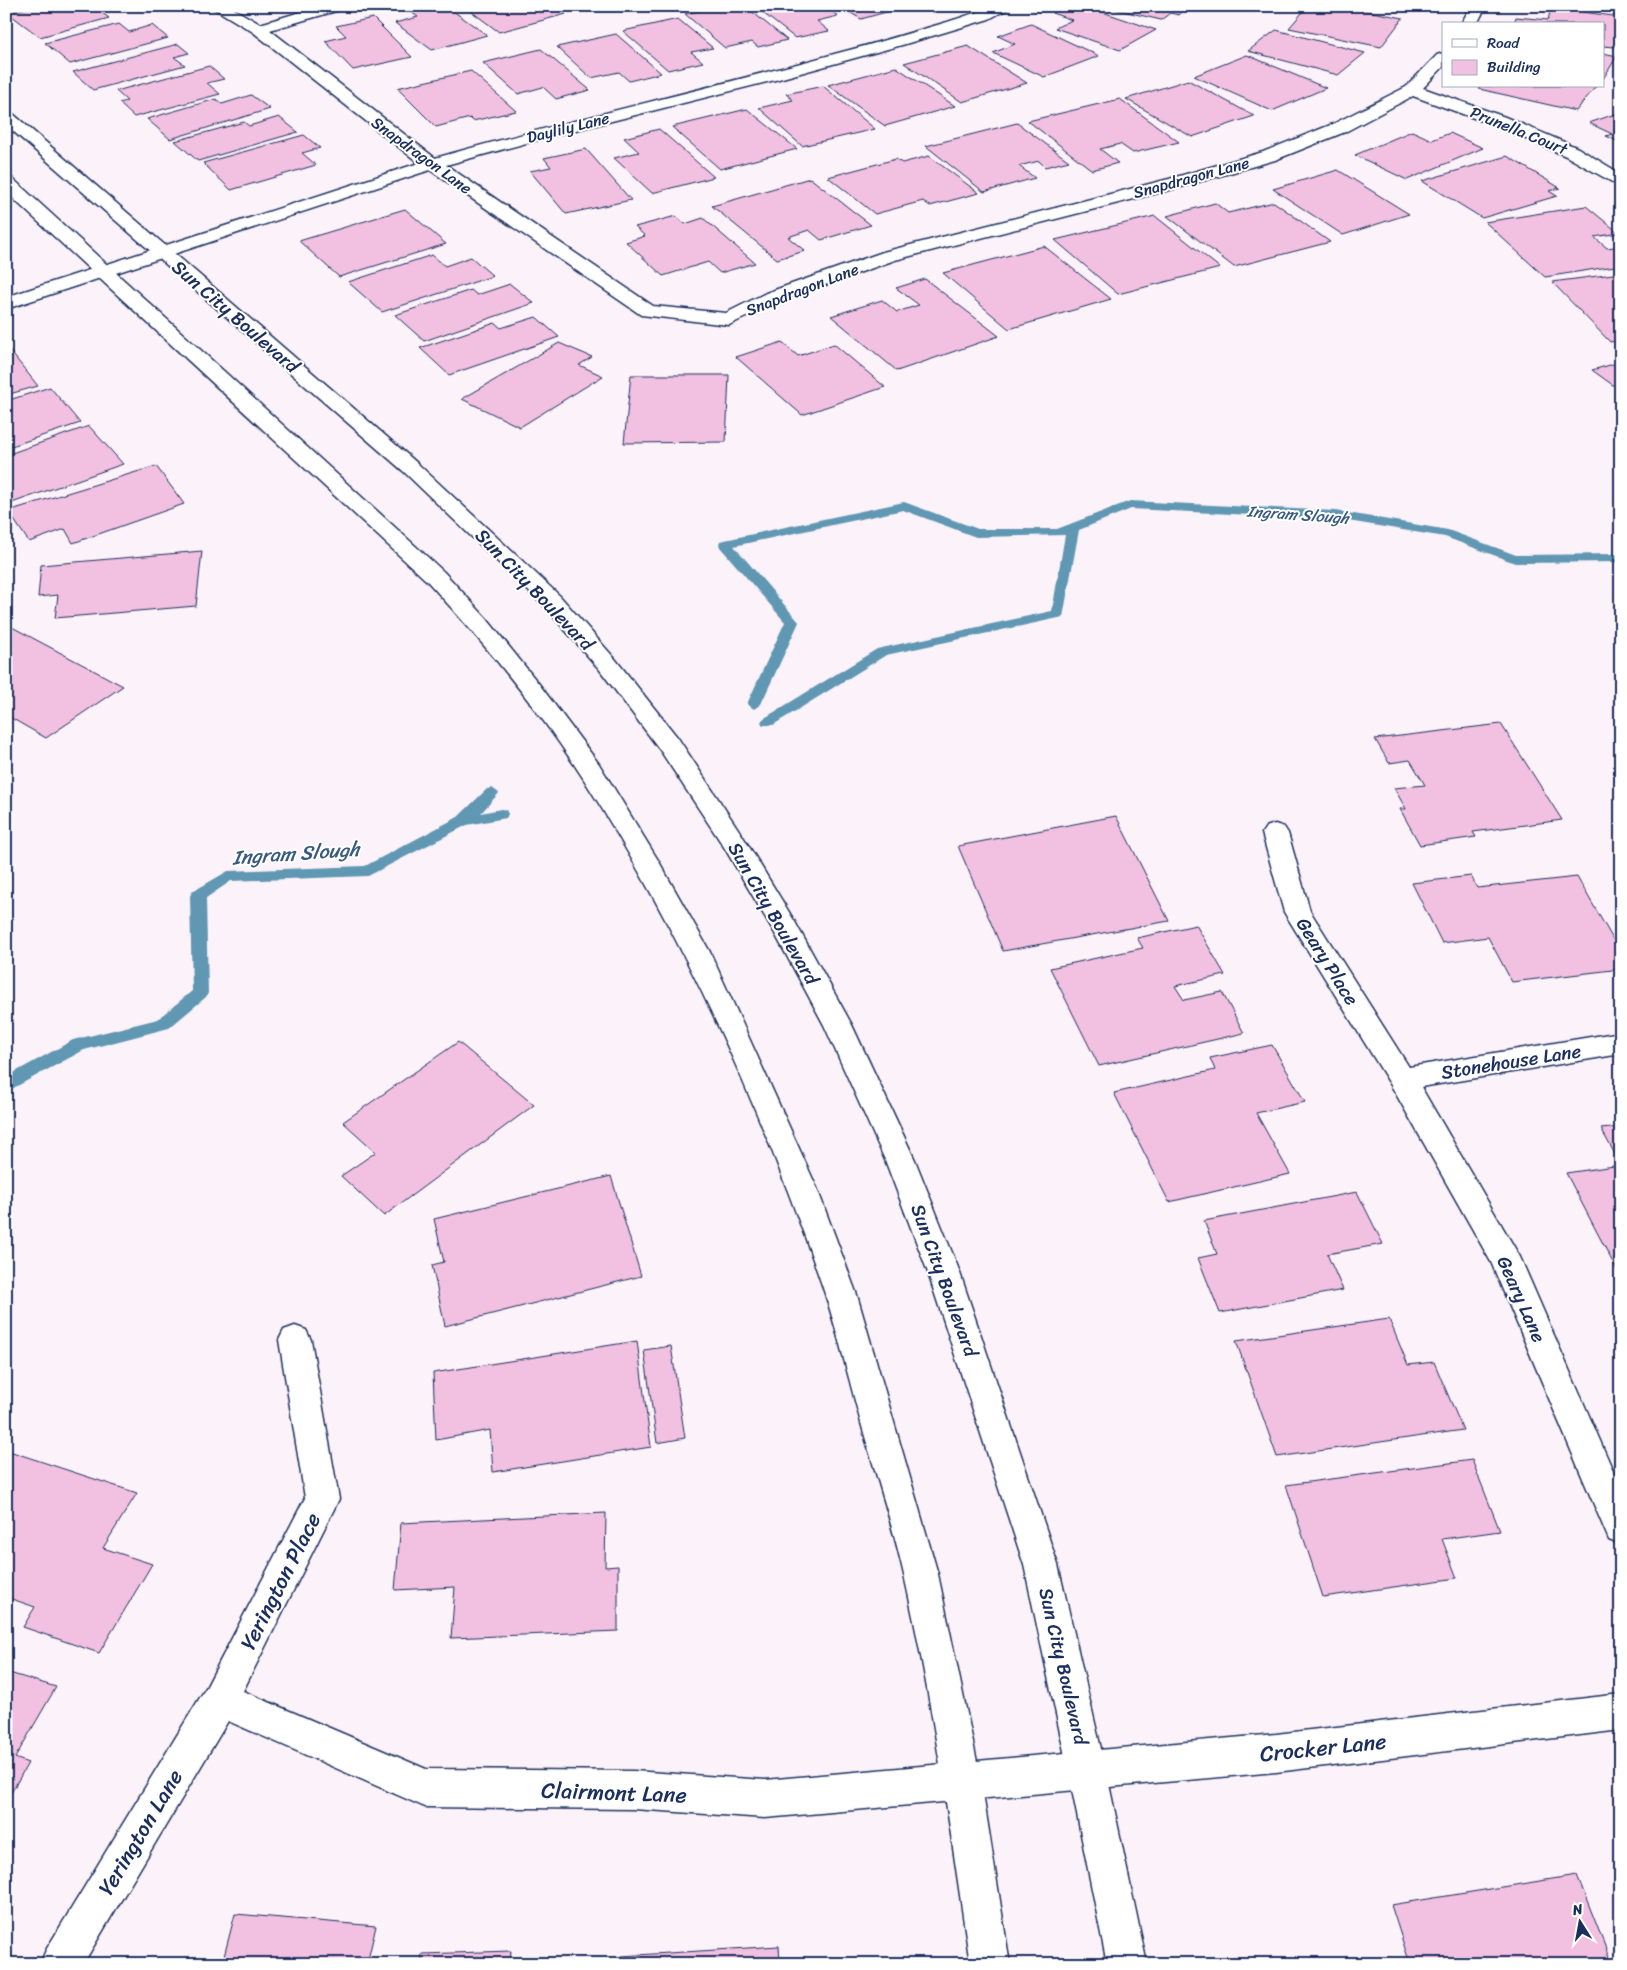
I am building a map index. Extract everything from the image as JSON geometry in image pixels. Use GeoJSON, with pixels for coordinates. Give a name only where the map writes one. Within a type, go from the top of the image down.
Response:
{"type":"FeatureCollection","features":[{"type":"Feature","properties":{"kind":"street","name":"Snapdragon Lane"},"geometry":{"type":"LineString","coordinates":[[217,6],[258,29],[432,164],[648,311],[729,318],[773,297],[889,256],[1175,183],[1269,156],[1340,128],[1412,90],[1442,59]]}},
{"type":"Feature","properties":{"kind":"street"},"geometry":{"type":"LineString","coordinates":[[258,29],[338,6]]}},
{"type":"Feature","properties":{"kind":"street","name":"Daylily Lane"},"geometry":{"type":"LineString","coordinates":[[6,304],[432,164],[546,132],[870,50],[984,16],[1006,6]]}},
{"type":"Feature","properties":{"kind":"street"},"geometry":{"type":"LineString","coordinates":[[1471,22],[1479,6]]}},
{"type":"Feature","properties":{"kind":"street","name":"Prunella Court"},"geometry":{"type":"LineString","coordinates":[[1412,90],[1499,121],[1572,152],[1621,182]]}},
{"type":"Feature","properties":{"kind":"street","name":"Sun City Boulevard"},"geometry":{"type":"LineString","coordinates":[[6,116],[410,467],[552,600],[608,665],[670,744],[733,841],[786,929],[838,1025],[900,1160],[943,1270],[1041,1565],[1087,1770],[1126,1964]]}},
{"type":"Feature","properties":{"kind":"street"},"geometry":{"type":"LineString","coordinates":[[6,182],[436,577],[479,624],[531,689],[590,770],[649,866],[696,952],[745,1057],[802,1188],[841,1295],[921,1574],[962,1782],[990,1964]]}},
{"type":"Feature","properties":{"kind":"street","name":"Geary Place"},"geometry":{"type":"LineString","coordinates":[[1274,834],[1297,912],[1402,1078]]}},
{"type":"Feature","properties":{"kind":"street","name":"Stonehouse Lane"},"geometry":{"type":"LineString","coordinates":[[1402,1078],[1621,1043]]}},
{"type":"Feature","properties":{"kind":"street","name":"Geary Lane"},"geometry":{"type":"LineString","coordinates":[[1402,1078],[1505,1257],[1621,1529]]}},
{"type":"Feature","properties":{"kind":"street","name":"Yerington Place"},"geometry":{"type":"LineString","coordinates":[[220,1700],[322,1499],[295,1340]]}},
{"type":"Feature","properties":{"kind":"street","name":"Clairmont Lane"},"geometry":{"type":"LineString","coordinates":[[220,1700],[424,1788],[633,1790],[766,1799],[1025,1776]]}},
{"type":"Feature","properties":{"kind":"street","name":"Yerington Lane"},"geometry":{"type":"LineString","coordinates":[[60,1964],[220,1700]]}},
{"type":"Feature","properties":{"kind":"street","name":"Crocker Lane"},"geometry":{"type":"LineString","coordinates":[[1025,1776],[1276,1753],[1621,1712]]}},
{"type":"Feature","properties":{"kind":"building"},"geometry":{"type":"Polygon","coordinates":[[[34,6],[98,6],[94,7],[109,18],[40,37],[8,13],[34,6]]]}},
{"type":"Feature","properties":{"kind":"building"},"geometry":{"type":"Polygon","coordinates":[[[418,6],[446,6],[487,35],[432,50],[395,23],[418,17],[407,9],[418,6]]]}},
{"type":"Feature","properties":{"kind":"building"},"geometry":{"type":"Polygon","coordinates":[[[464,6],[555,6],[566,14],[499,32],[464,6]]]}},
{"type":"Feature","properties":{"kind":"building"},"geometry":{"type":"Polygon","coordinates":[[[723,6],[745,6],[787,40],[758,47],[752,42],[725,48],[685,14],[723,6]]]}},
{"type":"Feature","properties":{"kind":"building"},"geometry":{"type":"Polygon","coordinates":[[[754,6],[824,6],[838,16],[817,21],[829,31],[795,38],[754,6]]]}},
{"type":"Feature","properties":{"kind":"building"},"geometry":{"type":"Polygon","coordinates":[[[839,6],[908,6],[861,19],[839,6]]]}},
{"type":"Feature","properties":{"kind":"building"},"geometry":{"type":"Polygon","coordinates":[[[1066,6],[1085,6],[1156,30],[1120,50],[1055,28],[1072,20],[1052,13],[1066,6]]]}},
{"type":"Feature","properties":{"kind":"building"},"geometry":{"type":"Polygon","coordinates":[[[1101,6],[1189,6],[1179,15],[1170,13],[1161,20],[1101,6]]]}},
{"type":"Feature","properties":{"kind":"building"},"geometry":{"type":"Polygon","coordinates":[[[1308,6],[1342,6],[1403,18],[1381,47],[1289,28],[1308,6]]]}},
{"type":"Feature","properties":{"kind":"building"},"geometry":{"type":"Polygon","coordinates":[[[1579,6],[1621,6],[1621,10],[1579,6]]]}},
{"type":"Feature","properties":{"kind":"building"},"geometry":{"type":"Polygon","coordinates":[[[1551,8],[1621,17],[1621,41],[1617,40],[1615,47],[1604,46],[1604,22],[1515,22],[1516,17],[1548,20],[1551,8]]]}},
{"type":"Feature","properties":{"kind":"building"},"geometry":{"type":"Polygon","coordinates":[[[373,18],[412,57],[353,70],[325,41],[346,36],[336,26],[373,18]]]}},
{"type":"Feature","properties":{"kind":"building"},"geometry":{"type":"Polygon","coordinates":[[[678,19],[713,48],[691,52],[703,62],[668,70],[623,31],[678,19]]]}},
{"type":"Feature","properties":{"kind":"building"},"geometry":{"type":"Polygon","coordinates":[[[119,24],[129,32],[152,25],[168,38],[70,64],[45,43],[119,24]]]}},
{"type":"Feature","properties":{"kind":"building"},"geometry":{"type":"Polygon","coordinates":[[[1031,24],[1099,56],[1044,77],[993,53],[1015,44],[998,36],[1031,24]]]}},
{"type":"Feature","properties":{"kind":"building"},"geometry":{"type":"Polygon","coordinates":[[[1276,30],[1365,53],[1338,75],[1248,51],[1276,30]]]}},
{"type":"Feature","properties":{"kind":"building"},"geometry":{"type":"Polygon","coordinates":[[[616,34],[661,73],[629,81],[619,72],[591,78],[557,47],[616,34]]]}},
{"type":"Feature","properties":{"kind":"building"},"geometry":{"type":"Polygon","coordinates":[[[178,44],[189,53],[174,57],[185,65],[93,90],[73,72],[178,44]]]}},
{"type":"Feature","properties":{"kind":"building"},"geometry":{"type":"Polygon","coordinates":[[[968,46],[1027,83],[962,102],[904,63],[968,46]]]}},
{"type":"Feature","properties":{"kind":"building"},"geometry":{"type":"Polygon","coordinates":[[[541,49],[590,90],[556,99],[543,87],[518,94],[483,63],[541,49]]]}},
{"type":"Feature","properties":{"kind":"building"},"geometry":{"type":"Polygon","coordinates":[[[1604,53],[1617,56],[1604,77],[1604,53]]]}},
{"type":"Feature","properties":{"kind":"building"},"geometry":{"type":"Polygon","coordinates":[[[1247,55],[1326,88],[1272,111],[1194,76],[1247,55]]]}},
{"type":"Feature","properties":{"kind":"building"},"geometry":{"type":"Polygon","coordinates":[[[209,66],[224,79],[207,83],[220,94],[134,117],[119,103],[127,101],[116,91],[209,66]]]}},
{"type":"Feature","properties":{"kind":"building"},"geometry":{"type":"Polygon","coordinates":[[[896,67],[955,106],[885,126],[828,85],[896,67]]]}},
{"type":"Feature","properties":{"kind":"building"},"geometry":{"type":"Polygon","coordinates":[[[471,71],[516,111],[473,121],[470,118],[436,127],[397,88],[471,71]]]}},
{"type":"Feature","properties":{"kind":"building"},"geometry":{"type":"Polygon","coordinates":[[[1188,80],[1254,116],[1192,137],[1126,99],[1188,80]]]}},
{"type":"Feature","properties":{"kind":"building"},"geometry":{"type":"Polygon","coordinates":[[[823,86],[875,129],[802,146],[759,108],[793,100],[786,94],[823,86]]]}},
{"type":"Feature","properties":{"kind":"building"},"geometry":{"type":"Polygon","coordinates":[[[1480,88],[1594,88],[1576,111],[1480,88]]]}},
{"type":"Feature","properties":{"kind":"building"},"geometry":{"type":"Polygon","coordinates":[[[251,95],[270,109],[170,139],[147,119],[216,99],[222,104],[251,95]]]}},
{"type":"Feature","properties":{"kind":"building"},"geometry":{"type":"Polygon","coordinates":[[[1120,99],[1179,142],[1133,153],[1120,144],[1100,149],[1118,163],[1092,170],[1028,121],[1120,99]]]}},
{"type":"Feature","properties":{"kind":"building"},"geometry":{"type":"Polygon","coordinates":[[[747,109],[797,149],[720,169],[672,127],[747,109]]]}},
{"type":"Feature","properties":{"kind":"building"},"geometry":{"type":"Polygon","coordinates":[[[1621,112],[1621,143],[1606,136],[1612,134],[1589,123],[1621,112]]]}},
{"type":"Feature","properties":{"kind":"building"},"geometry":{"type":"Polygon","coordinates":[[[279,117],[298,132],[198,161],[175,141],[244,122],[249,126],[279,117]]]}},
{"type":"Feature","properties":{"kind":"building"},"geometry":{"type":"Polygon","coordinates":[[[1017,123],[1069,161],[1045,167],[1039,161],[1019,166],[1035,178],[984,192],[926,146],[1017,123]]]}},
{"type":"Feature","properties":{"kind":"building"},"geometry":{"type":"Polygon","coordinates":[[[659,129],[714,177],[652,193],[614,158],[639,152],[624,138],[659,129]]]}},
{"type":"Feature","properties":{"kind":"building"},"geometry":{"type":"Polygon","coordinates":[[[1412,131],[1432,140],[1450,133],[1483,148],[1407,180],[1355,155],[1412,131]]]}},
{"type":"Feature","properties":{"kind":"building"},"geometry":{"type":"Polygon","coordinates":[[[304,135],[320,148],[302,153],[316,165],[231,190],[203,163],[304,135]]]}},
{"type":"Feature","properties":{"kind":"building"},"geometry":{"type":"Polygon","coordinates":[[[586,149],[631,200],[566,214],[530,171],[551,167],[544,158],[586,149]]]}},
{"type":"Feature","properties":{"kind":"building"},"geometry":{"type":"Polygon","coordinates":[[[929,156],[979,193],[930,206],[923,201],[875,214],[828,177],[896,159],[902,163],[929,156]]]}},
{"type":"Feature","properties":{"kind":"building"},"geometry":{"type":"Polygon","coordinates":[[[1507,156],[1560,188],[1549,191],[1557,196],[1482,218],[1422,181],[1507,156]]]}},
{"type":"Feature","properties":{"kind":"building"},"geometry":{"type":"Polygon","coordinates":[[[1338,170],[1409,214],[1343,235],[1273,189],[1338,170]]]}},
{"type":"Feature","properties":{"kind":"building"},"geometry":{"type":"Polygon","coordinates":[[[810,178],[871,225],[821,240],[809,230],[788,237],[805,251],[777,259],[712,206],[810,178]]]}},
{"type":"Feature","properties":{"kind":"building"},"geometry":{"type":"Polygon","coordinates":[[[1274,202],[1330,242],[1234,267],[1167,216],[1215,203],[1228,213],[1274,202]]]}},
{"type":"Feature","properties":{"kind":"building"},"geometry":{"type":"Polygon","coordinates":[[[1586,206],[1619,233],[1594,237],[1607,248],[1621,246],[1621,265],[1545,277],[1485,222],[1586,206]]]}},
{"type":"Feature","properties":{"kind":"building"},"geometry":{"type":"Polygon","coordinates":[[[405,209],[446,244],[339,277],[299,241],[405,209]]]}},
{"type":"Feature","properties":{"kind":"building"},"geometry":{"type":"Polygon","coordinates":[[[676,216],[685,224],[703,218],[755,263],[720,273],[708,262],[663,276],[626,242],[645,236],[635,227],[676,216]]]}},
{"type":"Feature","properties":{"kind":"building"},"geometry":{"type":"Polygon","coordinates":[[[1155,216],[1220,268],[1118,294],[1055,240],[1155,216]]]}},
{"type":"Feature","properties":{"kind":"building"},"geometry":{"type":"Polygon","coordinates":[[[1044,246],[1111,299],[1009,329],[943,273],[1044,246]]]}},
{"type":"Feature","properties":{"kind":"building"},"geometry":{"type":"Polygon","coordinates":[[[432,255],[445,266],[471,257],[493,276],[382,312],[348,282],[432,255]]]}},
{"type":"Feature","properties":{"kind":"building"},"geometry":{"type":"Polygon","coordinates":[[[1621,273],[1621,340],[1610,342],[1552,282],[1621,273]]]}},
{"type":"Feature","properties":{"kind":"building"},"geometry":{"type":"Polygon","coordinates":[[[925,279],[999,336],[897,371],[831,316],[882,300],[897,312],[919,305],[896,288],[925,279]]]}},
{"type":"Feature","properties":{"kind":"building"},"geometry":{"type":"Polygon","coordinates":[[[510,284],[534,303],[424,341],[395,315],[471,290],[477,295],[510,284]]]}},
{"type":"Feature","properties":{"kind":"building"},"geometry":{"type":"Polygon","coordinates":[[[536,317],[559,337],[449,375],[420,348],[495,323],[501,328],[536,317]]]}},
{"type":"Feature","properties":{"kind":"building"},"geometry":{"type":"Polygon","coordinates":[[[782,342],[798,356],[834,344],[885,387],[802,415],[736,357],[782,342]]]}},
{"type":"Feature","properties":{"kind":"building"},"geometry":{"type":"Polygon","coordinates":[[[559,343],[592,357],[579,365],[603,376],[520,427],[462,399],[559,343]]]}},
{"type":"Feature","properties":{"kind":"building"},"geometry":{"type":"Polygon","coordinates":[[[6,346],[38,386],[6,395],[6,346]]]}},
{"type":"Feature","properties":{"kind":"building"},"geometry":{"type":"Polygon","coordinates":[[[1621,362],[1621,391],[1592,370],[1621,362]]]}},
{"type":"Feature","properties":{"kind":"building"},"geometry":{"type":"Polygon","coordinates":[[[631,375],[729,375],[726,442],[624,443],[631,375]]]}},
{"type":"Feature","properties":{"kind":"building"},"geometry":{"type":"Polygon","coordinates":[[[50,387],[80,423],[6,448],[6,401],[50,387]]]}},
{"type":"Feature","properties":{"kind":"building"},"geometry":{"type":"Polygon","coordinates":[[[89,426],[123,464],[6,505],[6,455],[89,426]]]}},
{"type":"Feature","properties":{"kind":"building"},"geometry":{"type":"Polygon","coordinates":[[[156,466],[184,504],[73,543],[65,529],[29,542],[8,511],[156,466]]]}},
{"type":"Feature","properties":{"kind":"building"},"geometry":{"type":"Polygon","coordinates":[[[202,551],[196,606],[55,618],[58,595],[38,597],[41,565],[202,551]]]}},
{"type":"Feature","properties":{"kind":"building"},"geometry":{"type":"Polygon","coordinates":[[[12,627],[123,686],[46,738],[6,715],[6,630],[12,627]]]}},
{"type":"Feature","properties":{"kind":"building"},"geometry":{"type":"Polygon","coordinates":[[[1501,724],[1562,820],[1473,832],[1476,837],[1420,845],[1400,809],[1406,809],[1394,788],[1425,785],[1410,760],[1389,763],[1375,739],[1501,724]]]}},
{"type":"Feature","properties":{"kind":"building"},"geometry":{"type":"Polygon","coordinates":[[[1116,816],[1169,921],[1003,951],[958,846],[1116,816]]]}},
{"type":"Feature","properties":{"kind":"building"},"geometry":{"type":"Polygon","coordinates":[[[1471,876],[1477,888],[1577,877],[1621,953],[1621,969],[1512,982],[1488,937],[1442,943],[1412,883],[1471,876]]]}},
{"type":"Feature","properties":{"kind":"building"},"geometry":{"type":"Polygon","coordinates":[[[1196,925],[1225,975],[1175,986],[1184,1000],[1222,992],[1244,1033],[1099,1066],[1050,968],[1143,948],[1137,938],[1196,925]]]}},
{"type":"Feature","properties":{"kind":"building"},"geometry":{"type":"Polygon","coordinates":[[[458,1042],[534,1105],[384,1216],[341,1176],[376,1152],[343,1122],[458,1042]]]}},
{"type":"Feature","properties":{"kind":"building"},"geometry":{"type":"Polygon","coordinates":[[[1272,1045],[1305,1102],[1256,1113],[1290,1174],[1169,1202],[1114,1093],[1215,1070],[1210,1058],[1272,1045]]]}},
{"type":"Feature","properties":{"kind":"building"},"geometry":{"type":"Polygon","coordinates":[[[1621,1127],[1621,1165],[1601,1129],[1621,1127]]]}},
{"type":"Feature","properties":{"kind":"building"},"geometry":{"type":"Polygon","coordinates":[[[1621,1165],[1621,1278],[1566,1173],[1621,1165]]]}},
{"type":"Feature","properties":{"kind":"building"},"geometry":{"type":"Polygon","coordinates":[[[611,1176],[641,1276],[445,1326],[432,1265],[444,1262],[434,1219],[611,1176]]]}},
{"type":"Feature","properties":{"kind":"building"},"geometry":{"type":"Polygon","coordinates":[[[1357,1192],[1383,1244],[1327,1254],[1343,1290],[1220,1313],[1198,1258],[1217,1254],[1204,1221],[1357,1192]]]}},
{"type":"Feature","properties":{"kind":"building"},"geometry":{"type":"Polygon","coordinates":[[[1389,1319],[1408,1365],[1434,1362],[1463,1430],[1277,1457],[1236,1341],[1389,1319]]]}},
{"type":"Feature","properties":{"kind":"building"},"geometry":{"type":"Polygon","coordinates":[[[637,1341],[651,1447],[493,1472],[490,1430],[436,1440],[433,1373],[637,1341]]]}},
{"type":"Feature","properties":{"kind":"building"},"geometry":{"type":"Polygon","coordinates":[[[671,1346],[685,1438],[657,1443],[644,1350],[671,1346]]]}},
{"type":"Feature","properties":{"kind":"building"},"geometry":{"type":"Polygon","coordinates":[[[6,1450],[137,1493],[103,1548],[152,1564],[99,1653],[23,1627],[35,1607],[6,1597],[6,1450]]]}},
{"type":"Feature","properties":{"kind":"building"},"geometry":{"type":"Polygon","coordinates":[[[1472,1460],[1500,1531],[1442,1539],[1457,1578],[1323,1597],[1286,1485],[1472,1460]]]}},
{"type":"Feature","properties":{"kind":"building"},"geometry":{"type":"Polygon","coordinates":[[[606,1513],[605,1567],[618,1566],[618,1631],[451,1638],[455,1587],[395,1590],[401,1523],[606,1513]]]}},
{"type":"Feature","properties":{"kind":"building"},"geometry":{"type":"Polygon","coordinates":[[[6,1672],[56,1687],[15,1758],[28,1763],[6,1802],[6,1672]]]}},
{"type":"Feature","properties":{"kind":"building"},"geometry":{"type":"Polygon","coordinates":[[[1577,1875],[1612,1964],[1410,1964],[1391,1905],[1577,1875]]]}},
{"type":"Feature","properties":{"kind":"building"},"geometry":{"type":"Polygon","coordinates":[[[235,1914],[376,1926],[367,1964],[222,1964],[235,1914]]]}},
{"type":"Feature","properties":{"kind":"building"},"geometry":{"type":"Polygon","coordinates":[[[779,1946],[780,1964],[621,1964],[621,1956],[779,1946]]]}},
{"type":"Feature","properties":{"kind":"building"},"geometry":{"type":"Polygon","coordinates":[[[511,1951],[510,1964],[421,1964],[422,1954],[511,1951]]]}},
{"type":"Feature","properties":{"kind":"waterway","name":"Ingram Slough"},"geometry":{"type":"LineString","coordinates":[[754,704],[792,622],[725,544],[904,506],[976,533],[1059,533],[1130,505],[1336,515],[1448,534],[1515,559],[1621,558]]}},
{"type":"Feature","properties":{"kind":"waterway"},"geometry":{"type":"LineString","coordinates":[[768,722],[882,652],[1058,614],[1073,528]]}},
{"type":"Feature","properties":{"kind":"waterway","name":"Ingram Slough"},"geometry":{"type":"LineString","coordinates":[[463,821],[492,793]]}},
{"type":"Feature","properties":{"kind":"waterway","name":"Ingram Slough"},"geometry":{"type":"LineString","coordinates":[[463,821],[501,814]]}},
{"type":"Feature","properties":{"kind":"waterway","name":"Ingram Slough"},"geometry":{"type":"LineString","coordinates":[[6,1085],[79,1045],[163,1024],[200,993],[198,896],[228,876],[368,871],[463,821]]}}]}
